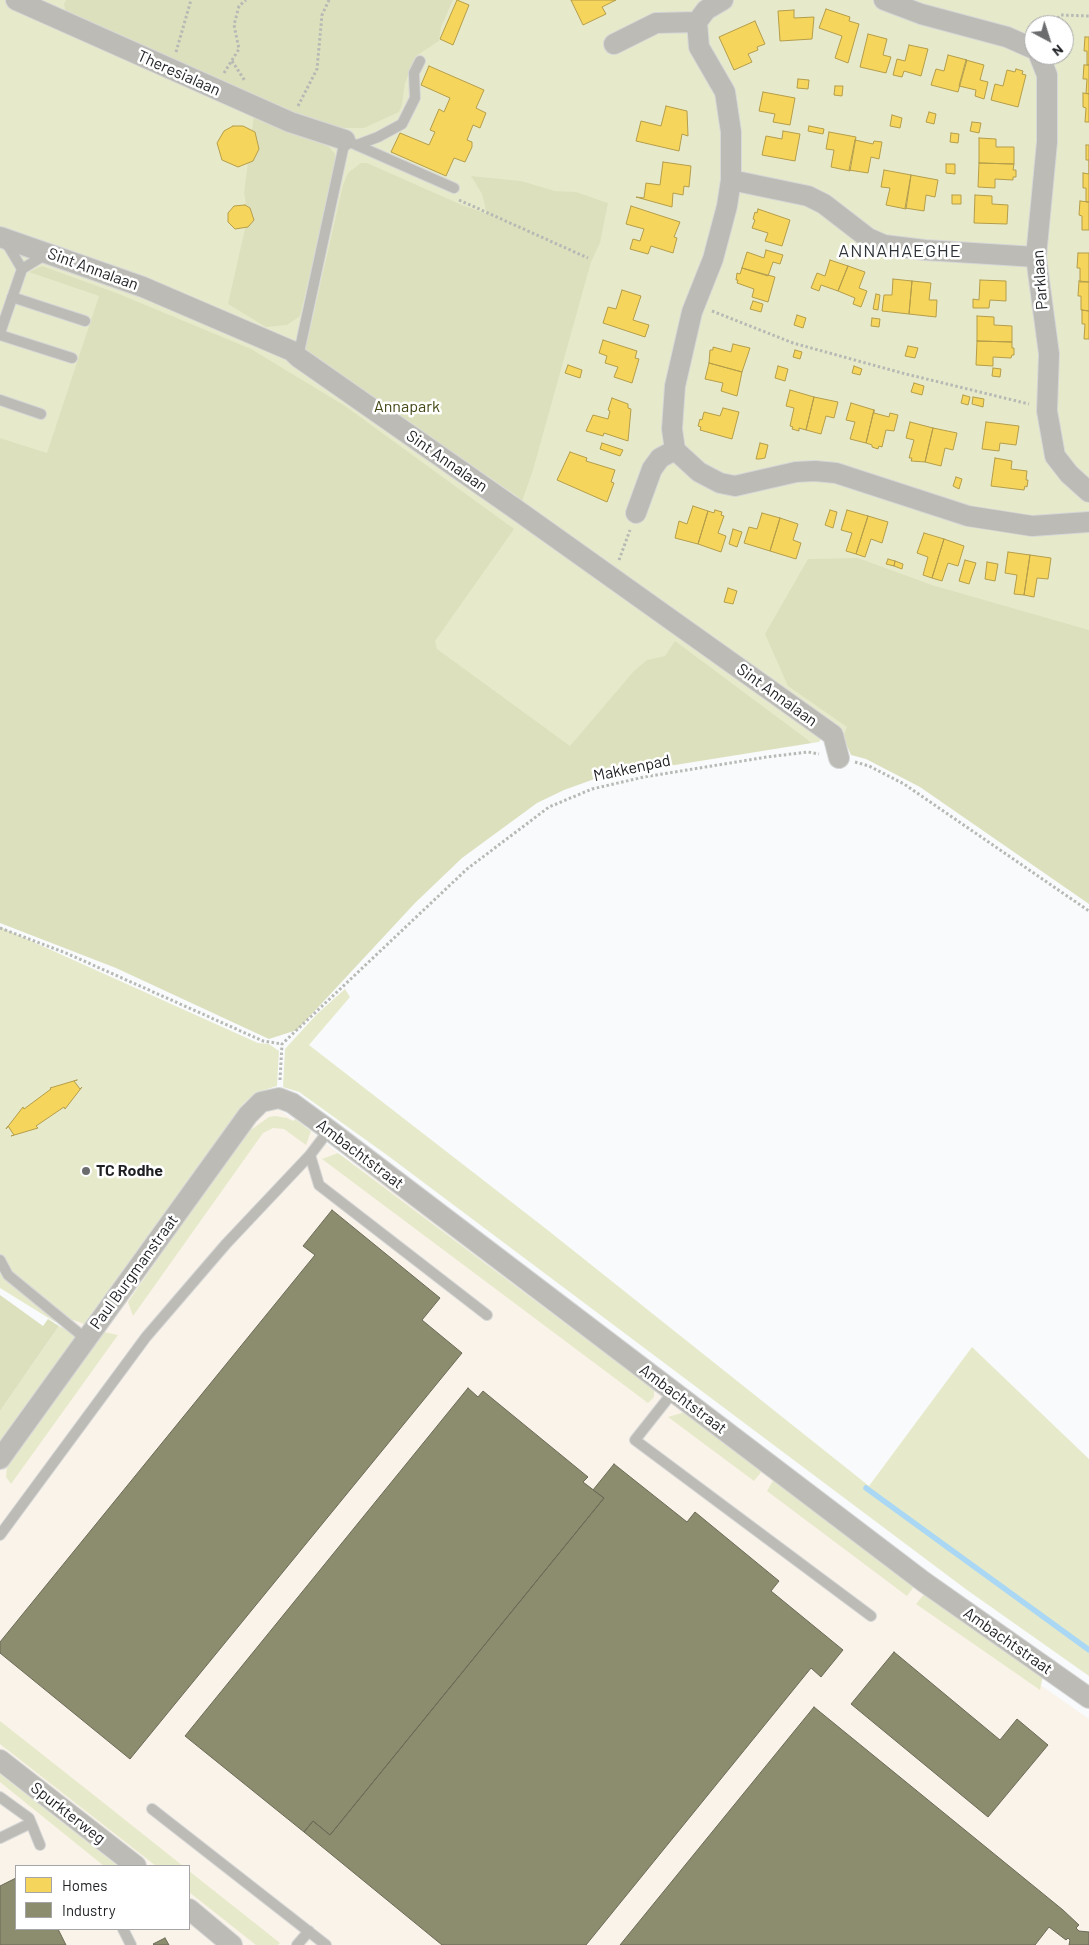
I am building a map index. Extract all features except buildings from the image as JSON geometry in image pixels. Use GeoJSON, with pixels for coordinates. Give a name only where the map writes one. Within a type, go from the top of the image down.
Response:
{"type":"FeatureCollection","features":[{"type":"Feature","properties":{"kind":"street","name":"Theresialaan"},"geometry":{"type":"LineString","coordinates":[[16,0],[290,122],[351,142]]}},
{"type":"Feature","properties":{"kind":"street"},"geometry":{"type":"LineString","coordinates":[[723,0],[706,10],[697,22],[699,47],[725,92],[731,132],[731,180],[727,206],[715,250],[692,312],[675,386],[672,429],[675,450],[699,472],[720,483],[735,486],[796,472],[815,470],[836,473],[968,516],[1032,526],[1089,522]]}},
{"type":"Feature","properties":{"kind":"street"},"geometry":{"type":"LineString","coordinates":[[884,0],[921,14],[1007,37],[1024,45]]}},
{"type":"Feature","properties":{"kind":"street"},"geometry":{"type":"LineString","coordinates":[[614,44],[656,23],[697,22]]}},
{"type":"Feature","properties":{"kind":"street","name":"Parklaan"},"geometry":{"type":"LineString","coordinates":[[1044,65],[1047,75],[1048,142],[1036,257],[1048,354],[1047,404],[1050,438],[1055,456],[1069,474],[1089,492]]}},
{"type":"Feature","properties":{"kind":"street"},"geometry":{"type":"LineString","coordinates":[[731,180],[808,196],[824,204],[868,238],[884,245],[925,250],[1036,257]]}},
{"type":"Feature","properties":{"kind":"street","name":"Sint Annalaan"},"geometry":{"type":"LineString","coordinates":[[2,237],[144,286],[292,351],[833,736],[838,758]]}},
{"type":"Feature","properties":{"kind":"street"},"geometry":{"type":"LineString","coordinates":[[636,513],[652,469],[660,458],[675,450]]}},
{"type":"Feature","properties":{"kind":"street","name":"Ambachtstraat"},"geometry":{"type":"LineString","coordinates":[[279,1098],[292,1103],[329,1130],[924,1582],[1089,1698]]}},
{"type":"Feature","properties":{"kind":"street","name":"Paul Burgmanstraat"},"geometry":{"type":"LineString","coordinates":[[0,1458],[248,1116],[261,1102],[279,1098]]}},
{"type":"Feature","properties":{"kind":"street","name":"Spurkterweg"},"geometry":{"type":"LineString","coordinates":[[0,1760],[135,1865]]}},
{"type":"Feature","properties":{"kind":"street"},"geometry":{"type":"LineString","coordinates":[[190,1910],[232,1945]]}},
{"type":"Feature","properties":{"kind":"lane"},"geometry":{"type":"LineString","coordinates":[[351,142],[378,137],[402,124],[415,98],[414,73],[420,61]]}},
{"type":"Feature","properties":{"kind":"lane"},"geometry":{"type":"LineString","coordinates":[[351,142],[454,188]]}},
{"type":"Feature","properties":{"kind":"lane"},"geometry":{"type":"LineString","coordinates":[[298,357],[351,142]]}},
{"type":"Feature","properties":{"kind":"lane"},"geometry":{"type":"LineString","coordinates":[[2,237],[22,269]]}},
{"type":"Feature","properties":{"kind":"lane"},"geometry":{"type":"LineString","coordinates":[[49,253],[22,269],[0,334],[72,358]]}},
{"type":"Feature","properties":{"kind":"lane"},"geometry":{"type":"LineString","coordinates":[[12,297],[85,321]]}},
{"type":"Feature","properties":{"kind":"lane"},"geometry":{"type":"LineString","coordinates":[[0,400],[42,414]]}},
{"type":"Feature","properties":{"kind":"lane"},"geometry":{"type":"LineString","coordinates":[[0,1535],[146,1337],[226,1244],[310,1154],[329,1130]]}},
{"type":"Feature","properties":{"kind":"lane"},"geometry":{"type":"LineString","coordinates":[[310,1154],[319,1185],[487,1315]]}},
{"type":"Feature","properties":{"kind":"lane"},"geometry":{"type":"LineString","coordinates":[[0,1260],[8,1275],[86,1338]]}},
{"type":"Feature","properties":{"kind":"lane"},"geometry":{"type":"LineString","coordinates":[[673,1392],[634,1440],[871,1616]]}},
{"type":"Feature","properties":{"kind":"lane"},"geometry":{"type":"LineString","coordinates":[[0,1797],[29,1818],[40,1845]]}},
{"type":"Feature","properties":{"kind":"lane"},"geometry":{"type":"LineString","coordinates":[[152,1809],[326,1945]]}},
{"type":"Feature","properties":{"kind":"lane"},"geometry":{"type":"LineString","coordinates":[[0,1838],[31,1823]]}},
{"type":"Feature","properties":{"kind":"lane"},"geometry":{"type":"LineString","coordinates":[[124,1930],[131,1945]]}},
{"type":"Feature","properties":{"kind":"lane"},"geometry":{"type":"LineString","coordinates":[[297,1945],[309,1931]]}},
{"type":"Feature","properties":{"kind":"path"},"geometry":{"type":"LineString","coordinates":[[172,70],[191,0]]}},
{"type":"Feature","properties":{"kind":"path"},"geometry":{"type":"LineString","coordinates":[[232,61],[239,49],[234,25],[239,6],[246,0]]}},
{"type":"Feature","properties":{"kind":"path"},"geometry":{"type":"LineString","coordinates":[[290,122],[317,69],[322,15],[329,0]]}},
{"type":"Feature","properties":{"kind":"path"},"geometry":{"type":"LineString","coordinates":[[1074,15],[1089,16]]}},
{"type":"Feature","properties":{"kind":"path"},"geometry":{"type":"LineString","coordinates":[[454,188],[450,196],[588,258]]}},
{"type":"Feature","properties":{"kind":"path"},"geometry":{"type":"LineString","coordinates":[[696,304],[794,344],[1022,403],[1033,405],[1047,404]]}},
{"type":"Feature","properties":{"kind":"path"},"geometry":{"type":"LineString","coordinates":[[610,576],[619,560],[636,513]]}},
{"type":"Feature","properties":{"kind":"path","name":"Makkenpad"},"geometry":{"type":"LineString","coordinates":[[282,1044],[467,869],[549,807],[592,789],[687,770],[808,752],[869,766],[904,784],[1089,911]]}},
{"type":"Feature","properties":{"kind":"path"},"geometry":{"type":"LineString","coordinates":[[0,928],[66,954],[263,1041],[282,1044],[279,1098]]}},
{"type":"Feature","properties":{"kind":"shaded area"},"geometry":{"type":"Polygon","coordinates":[[[237,1086],[264,1099],[538,1294],[1022,1672],[1089,1719],[1089,1945],[0,1945],[0,1356],[29,1372],[237,1086]]]}},
{"type":"Feature","properties":{"kind":"green space","name":"Annapark"},"geometry":{"type":"Polygon","coordinates":[[[0,0],[1089,0],[1089,898],[848,739],[821,739],[819,742],[812,743],[808,740],[570,780],[0,916],[0,0]]]}},
{"type":"Feature","properties":{"kind":"green space"},"geometry":{"type":"Polygon","coordinates":[[[66,0],[453,0],[441,27],[439,41],[416,56],[405,83],[402,105],[399,112],[364,128],[345,128],[322,126],[66,13],[64,4],[66,0]]]}},
{"type":"Feature","properties":{"kind":"green space"},"geometry":{"type":"Polygon","coordinates":[[[254,114],[329,147],[335,154],[335,167],[300,316],[287,325],[266,327],[228,304],[248,215],[244,193],[254,114]]]}},
{"type":"Feature","properties":{"kind":"green space"},"geometry":{"type":"Polygon","coordinates":[[[361,163],[367,163],[487,214],[482,194],[471,176],[521,181],[555,191],[576,192],[608,203],[600,243],[591,262],[533,470],[520,507],[517,496],[307,353],[306,347],[343,185],[348,173],[361,163]]]}},
{"type":"Feature","properties":{"kind":"green space"},"geometry":{"type":"Polygon","coordinates":[[[42,266],[119,294],[251,349],[345,406],[514,529],[435,641],[437,649],[570,746],[634,671],[647,660],[665,656],[675,641],[812,743],[600,777],[564,790],[537,803],[462,858],[415,903],[297,1030],[269,1039],[116,968],[0,923],[0,438],[47,453],[99,296],[29,272],[42,266]]]}},
{"type":"Feature","properties":{"kind":"green space"},"geometry":{"type":"Polygon","coordinates":[[[858,558],[932,585],[1089,630],[1089,904],[920,787],[866,759],[851,755],[843,737],[847,727],[788,686],[765,634],[808,559],[858,558]]]}},
{"type":"Feature","properties":{"kind":"green space","name":"TC Rodhe"},"geometry":{"type":"Polygon","coordinates":[[[0,927],[258,1043],[269,1044],[279,1051],[277,1086],[255,1093],[243,1104],[84,1324],[68,1318],[62,1313],[55,1322],[0,1288],[0,927]]]}},
{"type":"Feature","properties":{"kind":"green space"},"geometry":{"type":"Polygon","coordinates":[[[345,989],[350,997],[309,1045],[545,1228],[869,1486],[972,1347],[1089,1459],[1089,1676],[967,1590],[387,1155],[299,1092],[283,1087],[285,1049],[317,1014],[345,989]]]}},
{"type":"Feature","properties":{"kind":"green space"},"geometry":{"type":"Polygon","coordinates":[[[275,1116],[293,1121],[295,1119],[311,1131],[306,1145],[284,1129],[273,1128],[263,1133],[133,1316],[128,1302],[249,1127],[252,1129],[269,1117],[275,1116]]]}},
{"type":"Feature","properties":{"kind":"green space"},"geometry":{"type":"Polygon","coordinates":[[[338,1153],[654,1390],[654,1397],[648,1403],[322,1159],[338,1153]]]}},
{"type":"Feature","properties":{"kind":"green space"},"geometry":{"type":"Polygon","coordinates":[[[0,1295],[43,1326],[48,1319],[59,1326],[0,1411],[0,1295]]]}},
{"type":"Feature","properties":{"kind":"green space"},"geometry":{"type":"Polygon","coordinates":[[[59,1326],[74,1335],[75,1338],[0,1442],[0,1411],[59,1326]]]}},
{"type":"Feature","properties":{"kind":"green space"},"geometry":{"type":"Polygon","coordinates":[[[104,1332],[118,1335],[11,1484],[6,1477],[7,1466],[104,1332]]]}},
{"type":"Feature","properties":{"kind":"green space"},"geometry":{"type":"Polygon","coordinates":[[[685,1412],[762,1471],[754,1481],[668,1417],[685,1412]]]}},
{"type":"Feature","properties":{"kind":"green space"},"geometry":{"type":"Polygon","coordinates":[[[774,1479],[915,1585],[907,1596],[767,1491],[774,1479]]]}},
{"type":"Feature","properties":{"kind":"green space"},"geometry":{"type":"Polygon","coordinates":[[[926,1592],[1043,1675],[1040,1690],[916,1604],[926,1592]]]}},
{"type":"Feature","properties":{"kind":"green space"},"geometry":{"type":"Polygon","coordinates":[[[0,1721],[182,1865],[155,1865],[0,1744],[0,1721]]]}},
{"type":"Feature","properties":{"kind":"green space"},"geometry":{"type":"Polygon","coordinates":[[[0,1774],[117,1865],[103,1865],[0,1782],[0,1774]]]}},
{"type":"Feature","properties":{"kind":"green space"},"geometry":{"type":"Polygon","coordinates":[[[190,1872],[280,1943],[278,1945],[256,1945],[190,1893],[190,1872]]]}},
{"type":"Feature","properties":{"kind":"waterway"},"geometry":{"type":"LineString","coordinates":[[866,1488],[1089,1650]]}},
{"type":"Feature","properties":{"kind":"place","name":"TC Rodhe"},"geometry":{"type":"Point","coordinates":[86,1171]}},
{"type":"Feature","properties":{"kind":"district","name":"ANNAHAEGHE"},"geometry":{"type":"Point","coordinates":[900,251]}}]}
